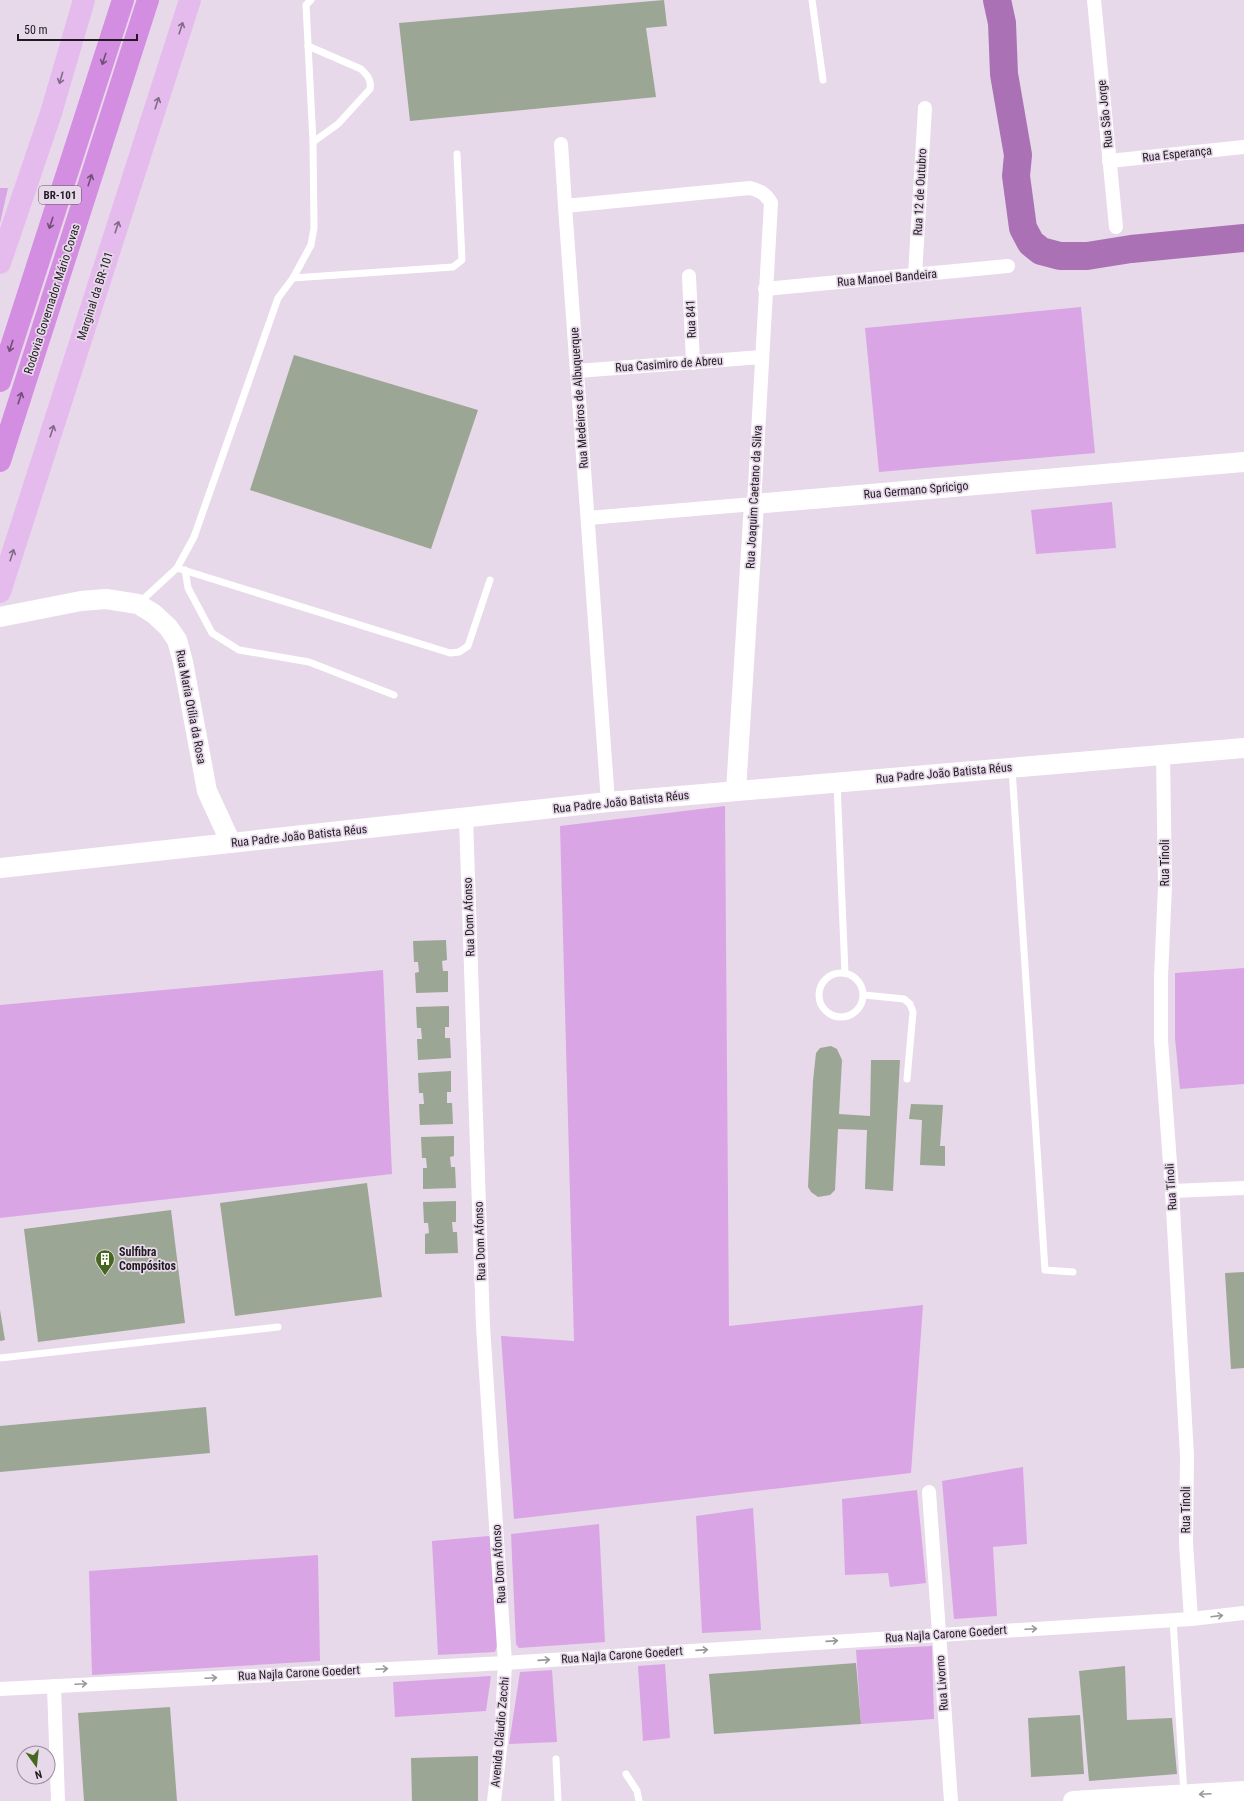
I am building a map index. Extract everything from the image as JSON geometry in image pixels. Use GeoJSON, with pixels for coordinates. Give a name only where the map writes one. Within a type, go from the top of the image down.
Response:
{"type":"FeatureCollection","features":[{"type":"Feature","properties":{"kind":"highway","name":"Rodovia Governador Mário Covas"},"geometry":{"type":"LineString","coordinates":[[0,461],[148,0]]}},
{"type":"Feature","properties":{"kind":"highway","name":"Rodovia Governador Mário Covas"},"geometry":{"type":"LineString","coordinates":[[0,382],[122,3]]}},
{"type":"Feature","properties":{"kind":"main road"},"geometry":{"type":"LineString","coordinates":[[1,259],[51,113],[84,0]]}},
{"type":"Feature","properties":{"kind":"main road","name":"Marginal da BR-101"},"geometry":{"type":"LineString","coordinates":[[0,592],[190,0]]}},
{"type":"Feature","properties":{"kind":"main road","name":"Rua Germano Spricigo"},"geometry":{"type":"LineString","coordinates":[[754,504],[1244,462]]}},
{"type":"Feature","properties":{"kind":"main road","name":"Rua Joaquim Caetano da Silva"},"geometry":{"type":"LineString","coordinates":[[736,791],[754,504]]}},
{"type":"Feature","properties":{"kind":"main road","name":"Rua Maria Otília da Rosa"},"geometry":{"type":"LineString","coordinates":[[0,616],[81,601],[106,599],[138,604],[154,614],[168,627],[177,640],[183,662],[207,791],[231,843]]}},
{"type":"Feature","properties":{"kind":"main road","name":"Rua Padre João Batista Réus"},"geometry":{"type":"LineString","coordinates":[[0,868],[608,802],[1244,748]]}},
{"type":"Feature","properties":{"kind":"main road"},"geometry":{"type":"LineString","coordinates":[[1073,1801],[1244,1791]]}},
{"type":"Feature","properties":{"kind":"street","name":"Rua São Jorge"},"geometry":{"type":"LineString","coordinates":[[1094,0],[1116,227]]}},
{"type":"Feature","properties":{"kind":"street","name":"Rua 12 de Outubro"},"geometry":{"type":"LineString","coordinates":[[915,275],[925,108]]}},
{"type":"Feature","properties":{"kind":"street","name":"Rua Medeiros de Albuquerque"},"geometry":{"type":"LineString","coordinates":[[561,144],[608,802]]}},
{"type":"Feature","properties":{"kind":"street","name":"Rua Esperança"},"geometry":{"type":"LineString","coordinates":[[1109,161],[1244,147]]}},
{"type":"Feature","properties":{"kind":"street","name":"Rua Joaquim Caetano da Silva"},"geometry":{"type":"LineString","coordinates":[[565,206],[750,188],[759,190],[766,195],[771,203],[754,504]]}},
{"type":"Feature","properties":{"kind":"street","name":"Rua Manoel Bandeira"},"geometry":{"type":"LineString","coordinates":[[765,289],[1008,266]]}},
{"type":"Feature","properties":{"kind":"street","name":"Rua 841"},"geometry":{"type":"LineString","coordinates":[[689,276],[693,363]]}},
{"type":"Feature","properties":{"kind":"street","name":"Rua Casimiro de Abreu"},"geometry":{"type":"LineString","coordinates":[[577,371],[762,357]]}},
{"type":"Feature","properties":{"kind":"street","name":"Rua Germano Spricigo"},"geometry":{"type":"LineString","coordinates":[[588,518],[754,504]]}},
{"type":"Feature","properties":{"kind":"street","name":"Rua Tínoli"},"geometry":{"type":"LineString","coordinates":[[1163,754],[1165,886],[1161,977],[1161,1040],[1172,1192],[1187,1456],[1186,1544],[1191,1619]]}},
{"type":"Feature","properties":{"kind":"street","name":"Rua Dom Afonso"},"geometry":{"type":"LineString","coordinates":[[466,818],[483,1326],[505,1663]]}},
{"type":"Feature","properties":{"kind":"street"},"geometry":{"type":"LineString","coordinates":[[1172,1192],[1244,1188]]}},
{"type":"Feature","properties":{"kind":"street","name":"Rua Livorno"},"geometry":{"type":"LineString","coordinates":[[929,1492],[951,1801]]}},
{"type":"Feature","properties":{"kind":"street","name":"Rua Najla Carone Goedert"},"geometry":{"type":"LineString","coordinates":[[0,1689],[505,1663],[938,1634],[1191,1619],[1244,1613]]}},
{"type":"Feature","properties":{"kind":"street","name":"Avenida Cláudio Zacchi"},"geometry":{"type":"LineString","coordinates":[[494,1801],[501,1740],[505,1663]]}},
{"type":"Feature","properties":{"kind":"street"},"geometry":{"type":"LineString","coordinates":[[54,1686],[58,1801]]}},
{"type":"Feature","properties":{"kind":"lane"},"geometry":{"type":"LineString","coordinates":[[138,604],[177,568],[194,537],[278,298],[293,278],[311,245],[314,228],[306,5],[311,0]]}},
{"type":"Feature","properties":{"kind":"lane"},"geometry":{"type":"LineString","coordinates":[[812,0],[823,80]]}},
{"type":"Feature","properties":{"kind":"lane"},"geometry":{"type":"LineString","coordinates":[[308,46],[361,69],[368,76],[371,83],[370,89],[338,124],[312,142]]}},
{"type":"Feature","properties":{"kind":"lane"},"geometry":{"type":"LineString","coordinates":[[293,278],[453,267],[459,264],[462,260],[457,154]]}},
{"type":"Feature","properties":{"kind":"lane"},"geometry":{"type":"LineString","coordinates":[[177,568],[450,653],[460,652],[468,646],[490,580]]}},
{"type":"Feature","properties":{"kind":"lane"},"geometry":{"type":"LineString","coordinates":[[185,570],[188,588],[212,633],[239,650],[309,662],[394,695]]}},
{"type":"Feature","properties":{"kind":"lane"},"geometry":{"type":"LineString","coordinates":[[1012,767],[1045,1270],[1073,1272]]}},
{"type":"Feature","properties":{"kind":"lane"},"geometry":{"type":"LineString","coordinates":[[837,782],[845,973]]}},
{"type":"Feature","properties":{"kind":"lane"},"geometry":{"type":"LineString","coordinates":[[845,973],[859,981],[864,996],[859,1009],[848,1017],[834,1017],[822,1009],[818,996],[821,983],[832,974],[845,973]]}},
{"type":"Feature","properties":{"kind":"lane"},"geometry":{"type":"LineString","coordinates":[[864,996],[904,999],[910,1004],[912,1012],[907,1079]]}},
{"type":"Feature","properties":{"kind":"lane"},"geometry":{"type":"LineString","coordinates":[[0,1358],[278,1326]]}},
{"type":"Feature","properties":{"kind":"lane"},"geometry":{"type":"LineString","coordinates":[[1173,1620],[1184,1795]]}},
{"type":"Feature","properties":{"kind":"lane"},"geometry":{"type":"LineString","coordinates":[[556,1759],[558,1801]]}},
{"type":"Feature","properties":{"kind":"lane"},"geometry":{"type":"LineString","coordinates":[[626,1774],[637,1791],[639,1801]]}},
{"type":"Feature","properties":{"kind":"shaded area"},"geometry":{"type":"Polygon","coordinates":[[[0,188],[8,188],[0,223],[0,188]]]}},
{"type":"Feature","properties":{"kind":"shaded area"},"geometry":{"type":"Polygon","coordinates":[[[1081,307],[1095,453],[879,472],[865,328],[1081,307]]]}},
{"type":"Feature","properties":{"kind":"shaded area"},"geometry":{"type":"Polygon","coordinates":[[[1112,502],[1116,548],[1036,554],[1031,510],[1112,502]]]}},
{"type":"Feature","properties":{"kind":"shaded area"},"geometry":{"type":"Polygon","coordinates":[[[725,806],[729,1326],[923,1305],[911,1473],[514,1519],[501,1336],[574,1341],[560,826],[725,806]]]}},
{"type":"Feature","properties":{"kind":"shaded area"},"geometry":{"type":"Polygon","coordinates":[[[1244,968],[1244,1084],[1180,1089],[1175,1038],[1175,973],[1244,968]]]}},
{"type":"Feature","properties":{"kind":"shaded area"},"geometry":{"type":"Polygon","coordinates":[[[383,970],[392,1174],[0,1218],[0,1005],[383,970]]]}},
{"type":"Feature","properties":{"kind":"shaded area"},"geometry":{"type":"Polygon","coordinates":[[[1023,1467],[1027,1544],[993,1547],[997,1616],[954,1619],[942,1481],[1023,1467]]]}},
{"type":"Feature","properties":{"kind":"shaded area"},"geometry":{"type":"Polygon","coordinates":[[[917,1490],[926,1583],[890,1587],[888,1573],[845,1575],[842,1499],[917,1490]]]}},
{"type":"Feature","properties":{"kind":"shaded area"},"geometry":{"type":"Polygon","coordinates":[[[753,1508],[761,1630],[702,1633],[696,1516],[753,1508]]]}},
{"type":"Feature","properties":{"kind":"shaded area"},"geometry":{"type":"Polygon","coordinates":[[[599,1524],[605,1642],[519,1648],[516,1644],[511,1534],[599,1524]]]}},
{"type":"Feature","properties":{"kind":"shaded area"},"geometry":{"type":"Polygon","coordinates":[[[489,1536],[492,1540],[498,1643],[495,1652],[438,1655],[432,1541],[489,1536]]]}},
{"type":"Feature","properties":{"kind":"shaded area"},"geometry":{"type":"Polygon","coordinates":[[[318,1555],[320,1661],[92,1675],[89,1571],[318,1555]]]}},
{"type":"Feature","properties":{"kind":"shaded area"},"geometry":{"type":"Polygon","coordinates":[[[932,1646],[934,1719],[861,1724],[856,1650],[932,1646]]]}},
{"type":"Feature","properties":{"kind":"shaded area"},"geometry":{"type":"Polygon","coordinates":[[[665,1664],[670,1738],[643,1741],[638,1666],[665,1664]]]}},
{"type":"Feature","properties":{"kind":"shaded area"},"geometry":{"type":"Polygon","coordinates":[[[552,1670],[557,1742],[509,1744],[520,1672],[552,1670]]]}},
{"type":"Feature","properties":{"kind":"shaded area"},"geometry":{"type":"Polygon","coordinates":[[[491,1676],[486,1711],[395,1717],[393,1682],[491,1676]]]}},
{"type":"Feature","properties":{"kind":"building"},"geometry":{"type":"Polygon","coordinates":[[[664,0],[667,26],[646,28],[656,97],[410,121],[399,23],[664,0]]]}},
{"type":"Feature","properties":{"kind":"building"},"geometry":{"type":"Polygon","coordinates":[[[294,355],[478,410],[431,549],[250,490],[294,355]]]}},
{"type":"Feature","properties":{"kind":"building"},"geometry":{"type":"Polygon","coordinates":[[[446,940],[447,960],[442,961],[443,971],[448,971],[448,992],[416,993],[415,973],[419,972],[418,962],[414,962],[413,941],[446,940]]]}},
{"type":"Feature","properties":{"kind":"building"},"geometry":{"type":"Polygon","coordinates":[[[449,1006],[449,1027],[445,1027],[445,1038],[450,1038],[451,1058],[418,1060],[417,1039],[422,1039],[421,1028],[417,1028],[416,1007],[449,1006]]]}},
{"type":"Feature","properties":{"kind":"building"},"geometry":{"type":"Polygon","coordinates":[[[831,1046],[837,1049],[842,1060],[839,1114],[870,1116],[871,1060],[900,1060],[893,1191],[865,1189],[867,1130],[838,1129],[835,1190],[830,1195],[818,1197],[811,1192],[808,1187],[813,1081],[816,1053],[820,1048],[831,1046]]]}},
{"type":"Feature","properties":{"kind":"building"},"geometry":{"type":"Polygon","coordinates":[[[451,1071],[451,1092],[447,1092],[447,1103],[452,1103],[453,1124],[420,1125],[419,1104],[424,1104],[423,1093],[419,1093],[418,1073],[451,1071]]]}},
{"type":"Feature","properties":{"kind":"building"},"geometry":{"type":"Polygon","coordinates":[[[911,1104],[943,1105],[940,1146],[945,1146],[945,1166],[920,1165],[922,1120],[909,1119],[911,1104]]]}},
{"type":"Feature","properties":{"kind":"building"},"geometry":{"type":"Polygon","coordinates":[[[454,1136],[454,1156],[450,1157],[451,1167],[455,1167],[456,1188],[423,1189],[423,1168],[427,1168],[426,1158],[422,1158],[421,1137],[454,1136]]]}},
{"type":"Feature","properties":{"kind":"building"},"geometry":{"type":"Polygon","coordinates":[[[367,1183],[382,1297],[235,1316],[220,1203],[367,1183]]]}},
{"type":"Feature","properties":{"kind":"building"},"geometry":{"type":"Polygon","coordinates":[[[456,1201],[456,1222],[452,1222],[453,1232],[457,1232],[458,1253],[425,1254],[425,1234],[429,1233],[428,1223],[424,1223],[423,1202],[456,1201]]]}},
{"type":"Feature","properties":{"kind":"building","name":"Sulfibra Compósitos"},"geometry":{"type":"Polygon","coordinates":[[[171,1210],[185,1323],[38,1342],[24,1229],[171,1210]]]}},
{"type":"Feature","properties":{"kind":"building"},"geometry":{"type":"Polygon","coordinates":[[[1244,1272],[1244,1368],[1231,1369],[1225,1273],[1244,1272]]]}},
{"type":"Feature","properties":{"kind":"building"},"geometry":{"type":"Polygon","coordinates":[[[0,1310],[5,1340],[0,1341],[0,1310]]]}},
{"type":"Feature","properties":{"kind":"building"},"geometry":{"type":"Polygon","coordinates":[[[206,1407],[210,1453],[0,1472],[0,1426],[206,1407]]]}},
{"type":"Feature","properties":{"kind":"building"},"geometry":{"type":"Polygon","coordinates":[[[856,1663],[861,1724],[714,1734],[709,1674],[856,1663]]]}},
{"type":"Feature","properties":{"kind":"building"},"geometry":{"type":"Polygon","coordinates":[[[1125,1666],[1127,1720],[1172,1718],[1177,1774],[1089,1781],[1079,1671],[1125,1666]]]}},
{"type":"Feature","properties":{"kind":"building"},"geometry":{"type":"Polygon","coordinates":[[[170,1707],[177,1801],[84,1801],[78,1713],[170,1707]]]}},
{"type":"Feature","properties":{"kind":"building"},"geometry":{"type":"Polygon","coordinates":[[[1080,1715],[1084,1774],[1031,1777],[1028,1718],[1080,1715]]]}},
{"type":"Feature","properties":{"kind":"building"},"geometry":{"type":"Polygon","coordinates":[[[478,1756],[478,1801],[412,1801],[411,1758],[478,1756]]]}},
{"type":"Feature","properties":{"kind":"waterway"},"geometry":{"type":"LineString","coordinates":[[997,0],[1002,23],[1004,74],[1018,155],[1016,176],[1023,228],[1031,243],[1041,251],[1060,256],[1087,256],[1131,249],[1244,238]]}},
{"type":"Feature","properties":{"kind":"place","name":"Sulfibra Compósitos"},"geometry":{"type":"Point","coordinates":[105,1276]}}]}
